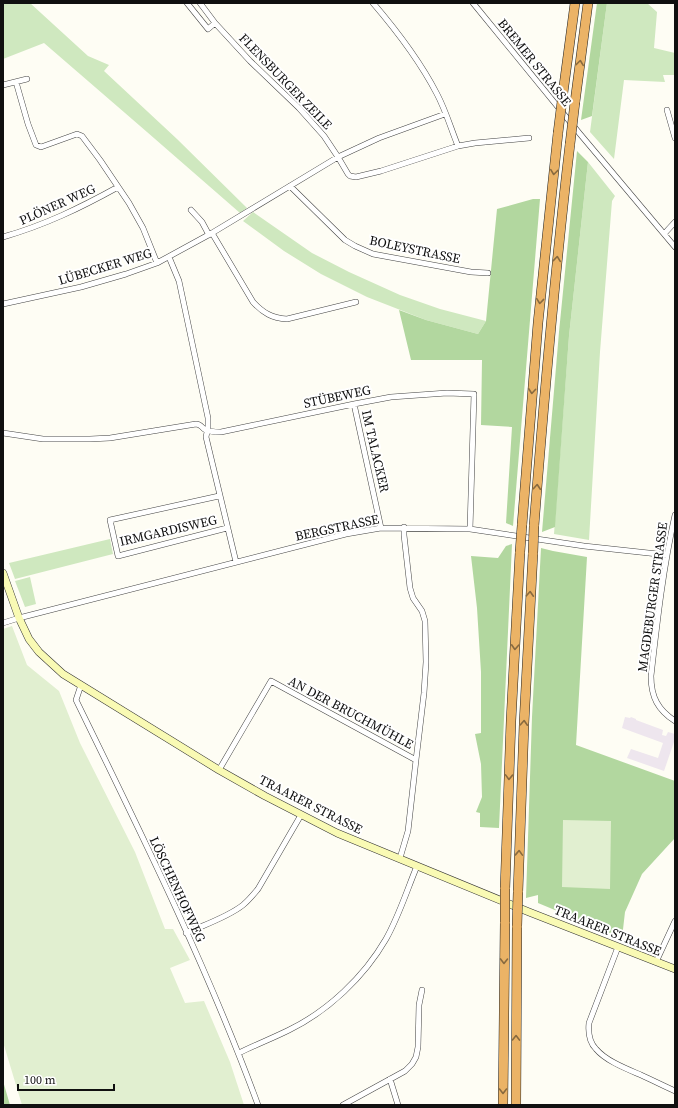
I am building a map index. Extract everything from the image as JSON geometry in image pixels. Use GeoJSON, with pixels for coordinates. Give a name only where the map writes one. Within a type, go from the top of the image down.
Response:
{"type":"FeatureCollection","features":[{"type":"Feature","properties":{"kind":"highway"},"geometry":{"type":"LineString","coordinates":[[503,1105],[505,922],[511,721],[520,552],[535,352],[558,133],[575,3]]}},
{"type":"Feature","properties":{"kind":"highway"},"geometry":{"type":"LineString","coordinates":[[516,1105],[517,926],[532,553],[550,326],[570,144],[588,3]]}},
{"type":"Feature","properties":{"kind":"street"},"geometry":{"type":"LineString","coordinates":[[187,3],[208,29],[216,23]]}},
{"type":"Feature","properties":{"kind":"street","name":"FLENSBURGER ZEILE"},"geometry":{"type":"LineString","coordinates":[[200,3],[250,61],[299,108],[324,136],[338,157]]}},
{"type":"Feature","properties":{"kind":"street"},"geometry":{"type":"LineString","coordinates":[[373,3],[409,47],[438,95],[458,146]]}},
{"type":"Feature","properties":{"kind":"street","name":"BREMER STRASSE"},"geometry":{"type":"LineString","coordinates":[[473,3],[675,247]]}},
{"type":"Feature","properties":{"kind":"street"},"geometry":{"type":"LineString","coordinates":[[3,85],[27,79]]}},
{"type":"Feature","properties":{"kind":"street"},"geometry":{"type":"LineString","coordinates":[[16,82],[28,124],[36,144],[41,147],[77,134],[82,136],[118,187],[143,228],[157,263]]}},
{"type":"Feature","properties":{"kind":"street"},"geometry":{"type":"LineString","coordinates":[[667,110],[675,138]]}},
{"type":"Feature","properties":{"kind":"street","name":"LÜBECKER WEG"},"geometry":{"type":"LineString","coordinates":[[3,304],[81,286],[126,274],[157,263],[211,234],[338,157],[379,138],[445,114]]}},
{"type":"Feature","properties":{"kind":"street"},"geometry":{"type":"LineString","coordinates":[[338,157],[348,174],[356,177],[458,146],[529,138]]}},
{"type":"Feature","properties":{"kind":"street","name":"BOLEYSTRASSE"},"geometry":{"type":"LineString","coordinates":[[290,186],[345,240],[363,250],[373,254],[463,271],[488,273]]}},
{"type":"Feature","properties":{"kind":"street","name":"PLÖNER WEG"},"geometry":{"type":"LineString","coordinates":[[3,238],[33,228],[83,207],[118,187]]}},
{"type":"Feature","properties":{"kind":"street"},"geometry":{"type":"LineString","coordinates":[[191,210],[211,234],[253,302],[259,309],[277,318],[287,319],[356,302]]}},
{"type":"Feature","properties":{"kind":"street"},"geometry":{"type":"LineString","coordinates":[[664,234],[675,222]]}},
{"type":"Feature","properties":{"kind":"street","name":"IRMGARDISWEG"},"geometry":{"type":"LineString","coordinates":[[169,257],[179,281],[208,418],[206,437],[236,562]]}},
{"type":"Feature","properties":{"kind":"street","name":"STÜBEWEG"},"geometry":{"type":"LineString","coordinates":[[3,433],[43,438],[90,439],[110,438],[196,424],[199,424],[207,430],[221,432],[392,397],[447,393],[474,394],[470,528]]}},
{"type":"Feature","properties":{"kind":"street","name":"IM TALACKER"},"geometry":{"type":"LineString","coordinates":[[354,404],[381,528]]}},
{"type":"Feature","properties":{"kind":"street","name":"IRMGARDISWEG"},"geometry":{"type":"LineString","coordinates":[[219,496],[110,520],[118,556],[227,528]]}},
{"type":"Feature","properties":{"kind":"street","name":"MAGDEBURGER STRASSE"},"geometry":{"type":"LineString","coordinates":[[675,516],[667,555],[658,614],[651,676],[651,686],[657,705],[675,722]]}},
{"type":"Feature","properties":{"kind":"street"},"geometry":{"type":"LineString","coordinates":[[404,527],[410,588],[413,598],[422,611],[425,628],[426,662],[424,693],[416,760]]}},
{"type":"Feature","properties":{"kind":"street","name":"BERGSTRASSE"},"geometry":{"type":"LineString","coordinates":[[3,623],[346,534],[381,528],[470,528],[584,546],[667,555]]}},
{"type":"Feature","properties":{"kind":"street","name":"TRAARER STRASSE"},"geometry":{"type":"LineString","coordinates":[[3,573],[19,618],[29,639],[39,652],[63,674],[219,770],[337,833],[675,969]]}},
{"type":"Feature","properties":{"kind":"street","name":"AN DER BRUCHMÜHLE"},"geometry":{"type":"LineString","coordinates":[[219,770],[271,681],[416,760],[408,831],[400,858]]}},
{"type":"Feature","properties":{"kind":"street","name":"LÖSCHENHOFWEG"},"geometry":{"type":"LineString","coordinates":[[81,685],[76,700],[133,817],[186,933],[239,1053],[258,1105]]}},
{"type":"Feature","properties":{"kind":"street"},"geometry":{"type":"LineString","coordinates":[[186,933],[229,914],[251,898],[258,889],[301,815]]}},
{"type":"Feature","properties":{"kind":"street"},"geometry":{"type":"LineString","coordinates":[[239,1053],[305,1021],[341,994],[357,978],[374,957],[386,938],[396,918],[417,866]]}},
{"type":"Feature","properties":{"kind":"street"},"geometry":{"type":"LineString","coordinates":[[656,962],[675,921]]}},
{"type":"Feature","properties":{"kind":"street"},"geometry":{"type":"LineString","coordinates":[[618,947],[589,1023],[588,1029],[590,1040],[604,1057],[634,1073],[675,1091]]}},
{"type":"Feature","properties":{"kind":"street"},"geometry":{"type":"LineString","coordinates":[[343,1105],[351,1103],[405,1071],[412,1064],[416,1057],[418,1047],[419,1005],[422,990]]}},
{"type":"Feature","properties":{"kind":"street"},"geometry":{"type":"LineString","coordinates":[[390,1079],[398,1105]]}},
{"type":"Feature","properties":{"kind":"shaded area"},"geometry":{"type":"Polygon","coordinates":[[[625,717],[631,717],[663,730],[662,735],[666,736],[668,732],[675,734],[675,739],[664,771],[627,758],[631,749],[658,758],[663,743],[622,728],[625,717]]]}},
{"type":"Feature","properties":{"kind":"green space"},"geometry":{"type":"Polygon","coordinates":[[[3,3],[30,3],[88,56],[109,65],[104,71],[177,139],[247,208],[240,213],[44,43],[3,59],[3,3]]]}},
{"type":"Feature","properties":{"kind":"green space"},"geometry":{"type":"Polygon","coordinates":[[[597,3],[607,3],[592,116],[581,120],[597,3]]]}},
{"type":"Feature","properties":{"kind":"green space"},"geometry":{"type":"Polygon","coordinates":[[[607,3],[647,3],[657,12],[654,48],[675,53],[675,75],[663,75],[665,82],[624,80],[614,159],[590,132],[607,3]]]}},
{"type":"Feature","properties":{"kind":"green space"},"geometry":{"type":"Polygon","coordinates":[[[577,151],[588,162],[569,336],[555,527],[542,532],[559,332],[577,151]]]}},
{"type":"Feature","properties":{"kind":"green space"},"geometry":{"type":"Polygon","coordinates":[[[588,162],[615,196],[612,201],[600,352],[589,540],[554,534],[569,336],[588,162]]]}},
{"type":"Feature","properties":{"kind":"green space"},"geometry":{"type":"Polygon","coordinates":[[[533,199],[540,199],[513,526],[506,523],[512,427],[481,425],[482,360],[411,360],[399,310],[426,320],[478,334],[486,321],[497,209],[533,199]]]}},
{"type":"Feature","properties":{"kind":"green space"},"geometry":{"type":"Polygon","coordinates":[[[253,212],[312,253],[349,272],[400,295],[440,309],[486,321],[478,334],[426,320],[367,297],[321,274],[284,251],[243,221],[253,212]]]}},
{"type":"Feature","properties":{"kind":"green space"},"geometry":{"type":"Polygon","coordinates":[[[110,539],[113,554],[15,579],[9,563],[110,539]]]}},
{"type":"Feature","properties":{"kind":"green space"},"geometry":{"type":"Polygon","coordinates":[[[512,544],[499,828],[480,827],[480,813],[476,812],[482,797],[481,764],[475,734],[481,733],[481,672],[477,608],[471,556],[498,558],[506,546],[512,544]]]}},
{"type":"Feature","properties":{"kind":"green space"},"geometry":{"type":"Polygon","coordinates":[[[541,548],[587,557],[576,745],[675,781],[675,838],[642,874],[625,912],[622,938],[538,903],[538,895],[526,898],[532,717],[541,548]]]}},
{"type":"Feature","properties":{"kind":"green space"},"geometry":{"type":"Polygon","coordinates":[[[30,577],[36,604],[25,607],[15,581],[30,577]]]}},
{"type":"Feature","properties":{"kind":"green space"},"geometry":{"type":"Polygon","coordinates":[[[12,626],[27,665],[59,691],[80,743],[135,852],[165,929],[173,929],[190,960],[170,968],[185,1003],[204,1001],[230,1062],[244,1105],[22,1105],[3,1042],[3,629],[12,626]]]}},
{"type":"Feature","properties":{"kind":"green space"},"geometry":{"type":"Polygon","coordinates":[[[563,820],[611,821],[610,889],[562,887],[563,820]]]}},
{"type":"Feature","properties":{"kind":"green space"},"geometry":{"type":"Polygon","coordinates":[[[3,1081],[10,1105],[3,1105],[3,1081]]]}}]}
